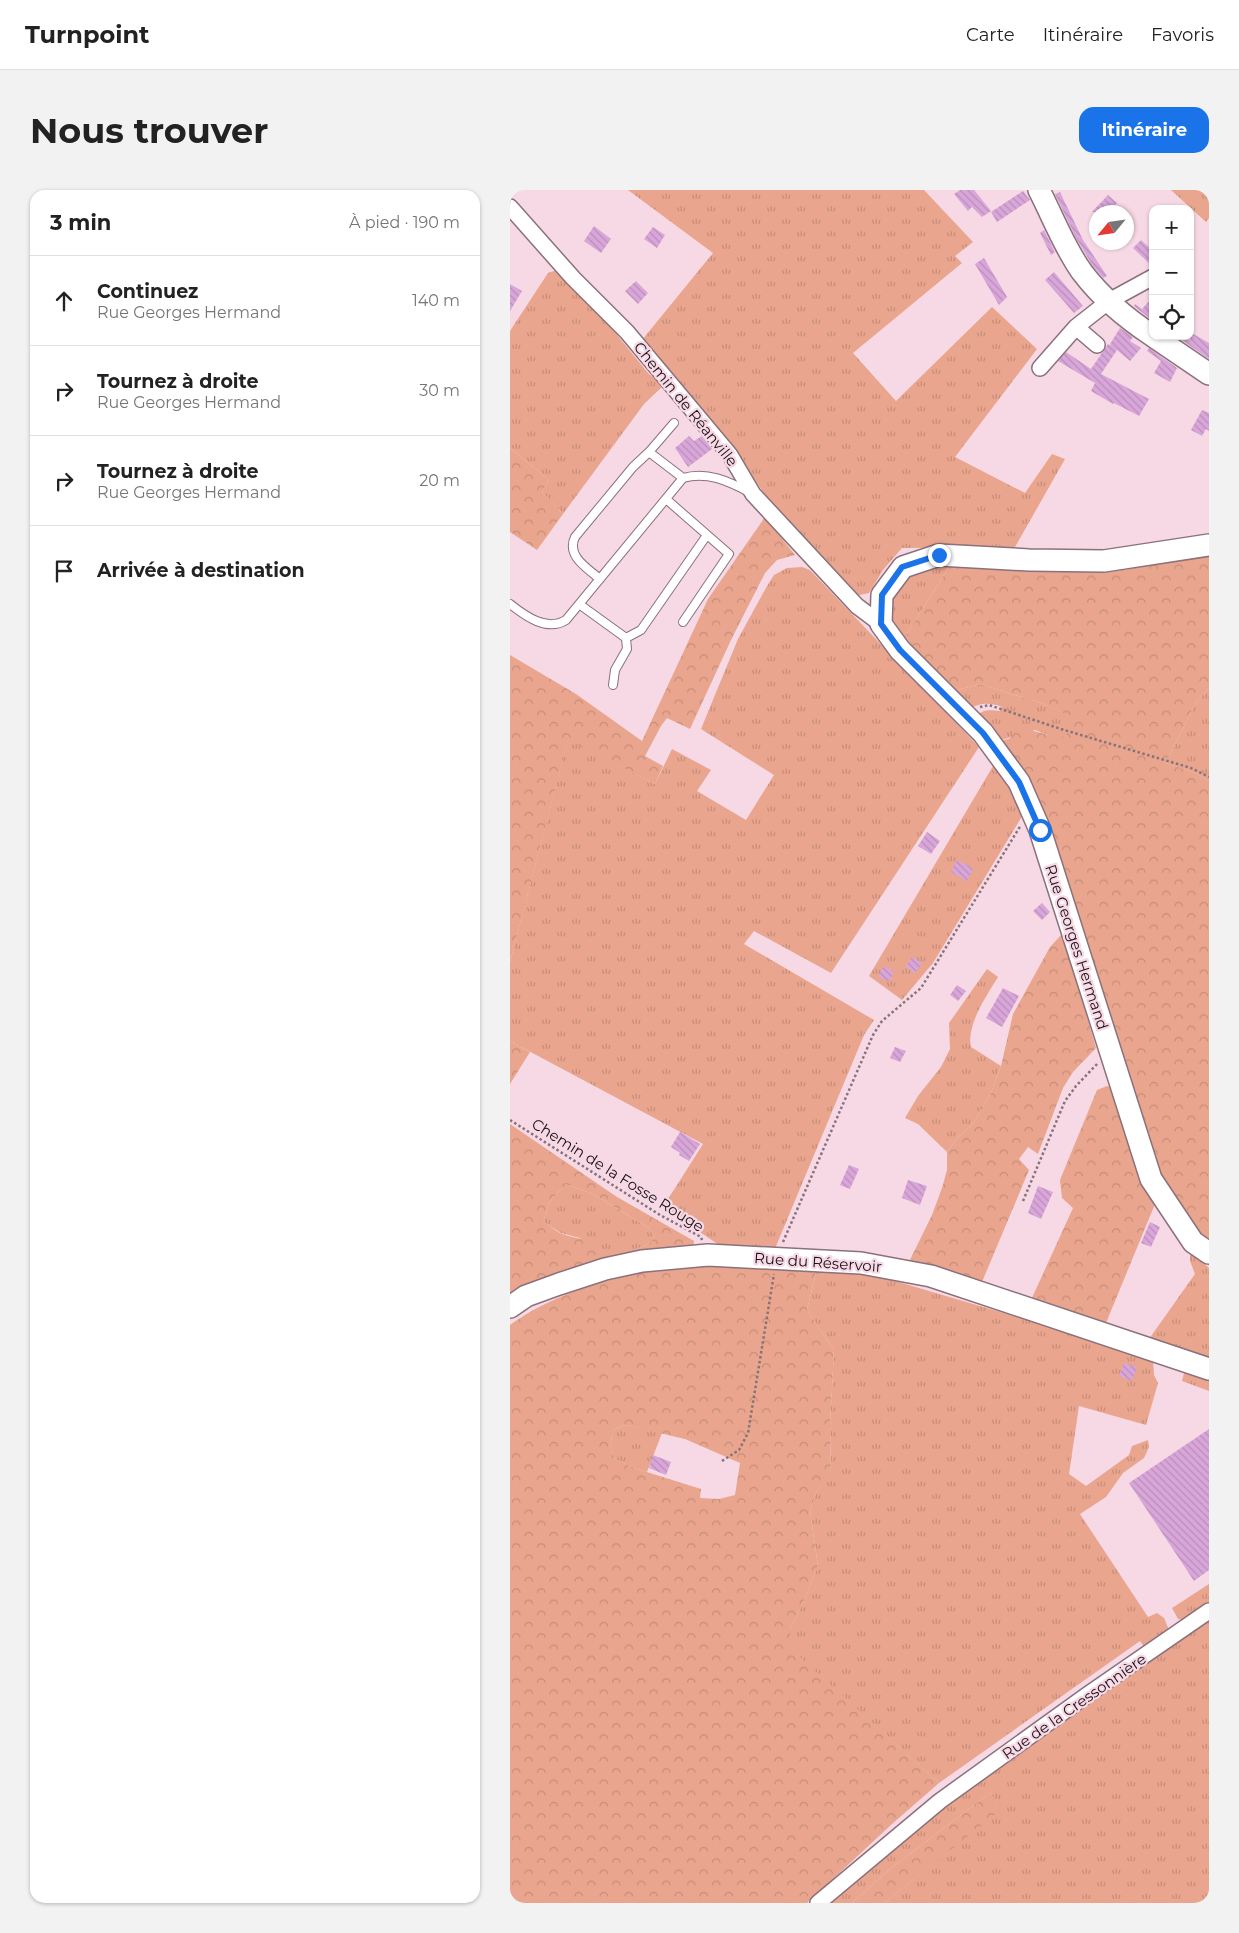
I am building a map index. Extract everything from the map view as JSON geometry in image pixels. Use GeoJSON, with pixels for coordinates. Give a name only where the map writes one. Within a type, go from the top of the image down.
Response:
{"type":"FeatureCollection","features":[{"type":"Feature","properties":{"kind":"street"},"geometry":{"type":"LineString","coordinates":[[1039,190],[1082,272],[1125,318],[1149,333]]}},
{"type":"Feature","properties":{"kind":"street","name":"Chemin de Réanville"},"geometry":{"type":"LineString","coordinates":[[510,207],[573,278],[627,332],[730,454],[753,494],[857,606],[881,624]]}},
{"type":"Feature","properties":{"kind":"street"},"geometry":{"type":"LineString","coordinates":[[1040,368],[1076,327],[1109,301],[1149,279]]}},
{"type":"Feature","properties":{"kind":"street"},"geometry":{"type":"LineString","coordinates":[[1076,327],[1097,345]]}},
{"type":"Feature","properties":{"kind":"street"},"geometry":{"type":"LineString","coordinates":[[1159,340],[1209,374]]}},
{"type":"Feature","properties":{"kind":"street"},"geometry":{"type":"LineString","coordinates":[[881,624],[882,595],[902,567],[939,555],[1029,560],[1104,561],[1209,545]]}},
{"type":"Feature","properties":{"kind":"street","name":"Rue Georges Hermand"},"geometry":{"type":"LineString","coordinates":[[881,624],[900,650],[983,733],[1019,782],[1040,830],[1151,1179],[1193,1242],[1209,1254]]}},
{"type":"Feature","properties":{"kind":"street","name":"Rue du Réservoir"},"geometry":{"type":"LineString","coordinates":[[510,1306],[526,1296],[605,1269],[642,1261],[708,1255],[861,1263],[931,1276],[1209,1369]]}},
{"type":"Feature","properties":{"kind":"street","name":"Rue de la Cressonnière"},"geometry":{"type":"LineString","coordinates":[[818,1903],[940,1801],[1087,1695],[1209,1611]]}},
{"type":"Feature","properties":{"kind":"lane"},"geometry":{"type":"LineString","coordinates":[[600,579],[576,558],[572,552],[575,537],[633,467],[674,423]]}},
{"type":"Feature","properties":{"kind":"lane"},"geometry":{"type":"LineString","coordinates":[[649,452],[683,478]]}},
{"type":"Feature","properties":{"kind":"lane"},"geometry":{"type":"LineString","coordinates":[[510,604],[532,618],[550,625],[559,624],[566,620],[683,478],[693,475],[705,475],[730,482],[753,494]]}},
{"type":"Feature","properties":{"kind":"lane"},"geometry":{"type":"LineString","coordinates":[[666,499],[729,554],[683,622]]}},
{"type":"Feature","properties":{"kind":"lane"},"geometry":{"type":"LineString","coordinates":[[626,638],[641,630],[707,535]]}},
{"type":"Feature","properties":{"kind":"lane"},"geometry":{"type":"LineString","coordinates":[[579,604],[626,638]]}},
{"type":"Feature","properties":{"kind":"lane"},"geometry":{"type":"LineString","coordinates":[[613,685],[615,670],[626,649],[626,638]]}},
{"type":"Feature","properties":{"kind":"path"},"geometry":{"type":"LineString","coordinates":[[966,716],[975,709],[989,705],[1191,768],[1209,777]]}},
{"type":"Feature","properties":{"kind":"path"},"geometry":{"type":"LineString","coordinates":[[722,1461],[739,1450],[748,1433],[776,1258],[873,1035],[882,1022],[920,988],[1031,809]]}},
{"type":"Feature","properties":{"kind":"path"},"geometry":{"type":"LineString","coordinates":[[1023,1201],[1065,1101],[1076,1086],[1102,1059],[1108,1045]]}},
{"type":"Feature","properties":{"kind":"path","name":"Chemin de la Fosse Rouge"},"geometry":{"type":"LineString","coordinates":[[510,1120],[660,1215],[701,1237],[708,1255]]}},
{"type":"Feature","properties":{"kind":"green space"},"geometry":{"type":"Polygon","coordinates":[[[628,190],[924,190],[973,242],[955,256],[962,263],[853,353],[896,401],[992,307],[1037,349],[955,457],[1025,493],[1052,454],[1065,459],[1015,547],[902,548],[883,570],[869,593],[855,596],[788,526],[709,417],[675,381],[642,340],[713,253],[628,190]]]}},
{"type":"Feature","properties":{"kind":"green space"},"geometry":{"type":"Polygon","coordinates":[[[1171,190],[1209,190],[1209,218],[1206,222],[1194,211],[1194,205],[1187,205],[1171,190]]]}},
{"type":"Feature","properties":{"kind":"green space"},"geometry":{"type":"Polygon","coordinates":[[[557,270],[600,314],[648,373],[663,386],[644,404],[563,514],[542,492],[549,480],[510,448],[510,331],[548,273],[557,270]]]}},
{"type":"Feature","properties":{"kind":"green space"},"geometry":{"type":"Polygon","coordinates":[[[510,448],[549,480],[542,492],[563,514],[537,550],[510,532],[510,448]]]}},
{"type":"Feature","properties":{"kind":"green space"},"geometry":{"type":"Polygon","coordinates":[[[765,517],[795,555],[777,560],[765,573],[731,640],[690,729],[667,718],[661,726],[645,756],[663,766],[655,784],[568,740],[510,962],[510,655],[576,694],[642,741],[708,599],[765,517]]]}},
{"type":"Feature","properties":{"kind":"green space"},"geometry":{"type":"Polygon","coordinates":[[[1203,553],[1209,554],[1209,688],[1196,702],[1166,763],[1198,774],[1209,782],[1209,1241],[1182,1215],[1160,1186],[998,741],[1009,739],[1019,728],[1065,737],[1072,717],[1044,704],[980,684],[954,691],[915,653],[906,635],[949,567],[1125,570],[1203,553]]]}},
{"type":"Feature","properties":{"kind":"green space"},"geometry":{"type":"Polygon","coordinates":[[[928,565],[949,567],[906,635],[915,653],[894,633],[888,607],[900,581],[928,565]]]}},
{"type":"Feature","properties":{"kind":"green space"},"geometry":{"type":"Polygon","coordinates":[[[802,567],[810,570],[979,747],[831,973],[754,931],[744,944],[874,1020],[864,1035],[774,1251],[722,1247],[663,1207],[703,1144],[510,1041],[510,962],[568,739],[655,784],[672,749],[711,770],[697,791],[746,820],[774,775],[701,729],[738,639],[767,586],[774,575],[787,568],[802,567]]]}},
{"type":"Feature","properties":{"kind":"green space"},"geometry":{"type":"Polygon","coordinates":[[[980,684],[1044,704],[1073,717],[1065,737],[1053,737],[1035,730],[998,741],[976,717],[984,711],[1000,711],[1002,707],[986,704],[970,709],[954,691],[980,684]]]}},
{"type":"Feature","properties":{"kind":"green space"},"geometry":{"type":"Polygon","coordinates":[[[1209,688],[1209,782],[1198,774],[1166,763],[1196,702],[1209,688]]]}},
{"type":"Feature","properties":{"kind":"green space"},"geometry":{"type":"Polygon","coordinates":[[[996,761],[1024,813],[933,963],[902,1000],[869,976],[996,761]]]}},
{"type":"Feature","properties":{"kind":"green space"},"geometry":{"type":"Polygon","coordinates":[[[1063,933],[1096,1048],[1073,1072],[1063,1088],[1038,1154],[1028,1147],[1019,1159],[1029,1170],[982,1282],[908,1264],[932,1215],[942,1188],[947,1170],[947,1152],[957,1138],[973,1124],[991,1093],[1001,1066],[1013,1014],[1050,947],[1063,933]]]}},
{"type":"Feature","properties":{"kind":"green space"},"geometry":{"type":"Polygon","coordinates":[[[987,969],[998,977],[974,1020],[970,1038],[971,1047],[1001,1066],[991,1093],[973,1124],[957,1138],[947,1152],[918,1124],[905,1118],[918,1096],[941,1067],[950,1049],[949,1023],[987,969]]]}},
{"type":"Feature","properties":{"kind":"green space"},"geometry":{"type":"Polygon","coordinates":[[[510,1041],[530,1052],[510,1084],[510,1041]]]}},
{"type":"Feature","properties":{"kind":"green space"},"geometry":{"type":"Polygon","coordinates":[[[1107,1086],[1112,1088],[1155,1204],[1106,1323],[1031,1300],[1073,1208],[1062,1198],[1060,1180],[1097,1090],[1107,1086]]]}},
{"type":"Feature","properties":{"kind":"green space"},"geometry":{"type":"Polygon","coordinates":[[[510,1124],[617,1197],[694,1241],[693,1250],[633,1257],[634,1250],[648,1244],[655,1238],[649,1228],[593,1194],[565,1184],[549,1203],[543,1222],[560,1233],[591,1243],[598,1254],[600,1264],[510,1310],[510,1124]]]}},
{"type":"Feature","properties":{"kind":"green space"},"geometry":{"type":"Polygon","coordinates":[[[565,1184],[593,1194],[649,1228],[655,1238],[648,1244],[634,1250],[633,1257],[600,1264],[580,1238],[561,1233],[543,1222],[549,1203],[565,1184]]]}},
{"type":"Feature","properties":{"kind":"green space"},"geometry":{"type":"Polygon","coordinates":[[[1190,1250],[1209,1268],[1209,1359],[1149,1339],[1195,1274],[1190,1261],[1190,1250]]]}},
{"type":"Feature","properties":{"kind":"green space"},"geometry":{"type":"Polygon","coordinates":[[[724,1263],[817,1268],[807,1310],[834,1350],[830,1426],[831,1473],[817,1491],[810,1511],[818,1566],[790,1629],[790,1648],[939,1783],[807,1903],[510,1903],[510,1325],[542,1306],[594,1285],[657,1269],[724,1263]],[[625,1425],[613,1430],[610,1447],[615,1459],[634,1468],[701,1489],[700,1498],[719,1499],[735,1495],[740,1463],[685,1439],[625,1425]]]}},
{"type":"Feature","properties":{"kind":"green space"},"geometry":{"type":"Polygon","coordinates":[[[817,1268],[885,1278],[1088,1338],[1153,1360],[1154,1375],[1158,1383],[1146,1425],[1079,1406],[1069,1474],[1086,1486],[1129,1455],[1132,1446],[1148,1440],[1149,1447],[1144,1458],[1123,1473],[1106,1497],[1080,1514],[1148,1617],[1157,1613],[1164,1618],[1169,1630],[1145,1648],[1140,1641],[939,1783],[790,1649],[790,1629],[818,1566],[810,1511],[817,1491],[831,1472],[830,1426],[834,1350],[807,1310],[817,1268]]]}},
{"type":"Feature","properties":{"kind":"green space"},"geometry":{"type":"Polygon","coordinates":[[[1184,1373],[1209,1381],[1209,1391],[1182,1381],[1184,1373]]]}},
{"type":"Feature","properties":{"kind":"green space"},"geometry":{"type":"Polygon","coordinates":[[[625,1425],[662,1433],[647,1472],[615,1459],[610,1447],[613,1430],[625,1425]]]}},
{"type":"Feature","properties":{"kind":"green space"},"geometry":{"type":"Polygon","coordinates":[[[1209,1584],[1209,1605],[1185,1620],[1178,1619],[1172,1608],[1209,1584]]]}},
{"type":"Feature","properties":{"kind":"green space"},"geometry":{"type":"Polygon","coordinates":[[[1209,1621],[1209,1903],[884,1903],[1001,1809],[990,1793],[890,1869],[852,1903],[829,1903],[949,1801],[1073,1710],[1209,1621]]]}},
{"type":"Feature","properties":{"kind":"green space"},"geometry":{"type":"Polygon","coordinates":[[[990,1793],[1002,1809],[884,1903],[852,1903],[890,1869],[990,1793]]]}},
{"type":"Feature","properties":{"kind":"building"},"geometry":{"type":"Polygon","coordinates":[[[960,190],[974,190],[991,211],[982,217],[972,207],[968,211],[954,194],[960,190]]]}},
{"type":"Feature","properties":{"kind":"building"},"geometry":{"type":"Polygon","coordinates":[[[1023,191],[1030,200],[997,222],[991,212],[1023,191]]]}},
{"type":"Feature","properties":{"kind":"building"},"geometry":{"type":"Polygon","coordinates":[[[1060,192],[1083,240],[1107,276],[1103,278],[1092,265],[1075,236],[1055,194],[1060,192]]]}},
{"type":"Feature","properties":{"kind":"building"},"geometry":{"type":"Polygon","coordinates":[[[1108,195],[1117,203],[1115,205],[1099,205],[1108,195]]]}},
{"type":"Feature","properties":{"kind":"building"},"geometry":{"type":"Polygon","coordinates":[[[594,226],[611,239],[601,253],[584,241],[594,226]]]}},
{"type":"Feature","properties":{"kind":"building"},"geometry":{"type":"Polygon","coordinates":[[[653,227],[665,235],[657,248],[644,239],[653,227]]]}},
{"type":"Feature","properties":{"kind":"building"},"geometry":{"type":"Polygon","coordinates":[[[1044,230],[1055,252],[1051,255],[1040,233],[1044,230]]]}},
{"type":"Feature","properties":{"kind":"building"},"geometry":{"type":"Polygon","coordinates":[[[1141,240],[1149,247],[1149,263],[1134,249],[1141,240]]]}},
{"type":"Feature","properties":{"kind":"building"},"geometry":{"type":"Polygon","coordinates":[[[984,258],[1007,297],[999,305],[975,264],[984,258]]]}},
{"type":"Feature","properties":{"kind":"building"},"geometry":{"type":"Polygon","coordinates":[[[1054,272],[1083,306],[1074,313],[1045,280],[1054,272]]]}},
{"type":"Feature","properties":{"kind":"building"},"geometry":{"type":"Polygon","coordinates":[[[636,281],[648,293],[638,304],[625,291],[636,281]]]}},
{"type":"Feature","properties":{"kind":"building"},"geometry":{"type":"Polygon","coordinates":[[[510,284],[522,291],[510,311],[510,284]]]}},
{"type":"Feature","properties":{"kind":"building"},"geometry":{"type":"Polygon","coordinates":[[[1149,301],[1149,318],[1134,306],[1135,304],[1142,309],[1149,301]]]}},
{"type":"Feature","properties":{"kind":"building"},"geometry":{"type":"Polygon","coordinates":[[[1120,328],[1133,337],[1130,341],[1141,348],[1130,361],[1117,350],[1101,374],[1149,399],[1139,416],[1091,391],[1095,383],[1058,361],[1066,352],[1091,369],[1108,344],[1111,346],[1110,344],[1120,328]]]}},
{"type":"Feature","properties":{"kind":"building"},"geometry":{"type":"Polygon","coordinates":[[[1194,334],[1209,343],[1209,359],[1182,340],[1194,340],[1194,334]]]}},
{"type":"Feature","properties":{"kind":"building"},"geometry":{"type":"Polygon","coordinates":[[[1149,348],[1177,368],[1170,382],[1154,373],[1161,361],[1147,351],[1149,348]]]}},
{"type":"Feature","properties":{"kind":"building"},"geometry":{"type":"Polygon","coordinates":[[[1202,410],[1209,413],[1209,431],[1206,429],[1202,436],[1191,430],[1202,410]]]}},
{"type":"Feature","properties":{"kind":"building"},"geometry":{"type":"Polygon","coordinates":[[[689,436],[694,441],[702,436],[712,449],[688,467],[675,448],[689,436]]]}},
{"type":"Feature","properties":{"kind":"building"},"geometry":{"type":"Polygon","coordinates":[[[927,832],[940,841],[931,854],[918,846],[927,832]]]}},
{"type":"Feature","properties":{"kind":"building"},"geometry":{"type":"Polygon","coordinates":[[[957,860],[973,868],[967,881],[951,872],[957,860]]]}},
{"type":"Feature","properties":{"kind":"building"},"geometry":{"type":"Polygon","coordinates":[[[1042,903],[1050,912],[1042,920],[1033,911],[1042,903]]]}},
{"type":"Feature","properties":{"kind":"building"},"geometry":{"type":"Polygon","coordinates":[[[912,957],[922,963],[915,973],[906,967],[912,957]]]}},
{"type":"Feature","properties":{"kind":"building"},"geometry":{"type":"Polygon","coordinates":[[[884,966],[894,972],[888,982],[878,976],[884,966]]]}},
{"type":"Feature","properties":{"kind":"building"},"geometry":{"type":"Polygon","coordinates":[[[957,985],[966,991],[958,1001],[950,995],[957,985]]]}},
{"type":"Feature","properties":{"kind":"building"},"geometry":{"type":"Polygon","coordinates":[[[1003,988],[1019,996],[1002,1027],[986,1018],[1003,988]]]}},
{"type":"Feature","properties":{"kind":"building"},"geometry":{"type":"Polygon","coordinates":[[[895,1047],[906,1051],[900,1062],[890,1058],[895,1047]]]}},
{"type":"Feature","properties":{"kind":"building"},"geometry":{"type":"Polygon","coordinates":[[[680,1132],[700,1144],[689,1161],[671,1147],[680,1132]]]}},
{"type":"Feature","properties":{"kind":"building"},"geometry":{"type":"Polygon","coordinates":[[[849,1165],[859,1169],[850,1189],[840,1185],[849,1165]]]}},
{"type":"Feature","properties":{"kind":"building"},"geometry":{"type":"Polygon","coordinates":[[[908,1180],[927,1186],[920,1205],[902,1198],[908,1180]]]}},
{"type":"Feature","properties":{"kind":"building"},"geometry":{"type":"Polygon","coordinates":[[[1038,1186],[1053,1192],[1041,1219],[1028,1213],[1038,1186]]]}},
{"type":"Feature","properties":{"kind":"building"},"geometry":{"type":"Polygon","coordinates":[[[1150,1222],[1160,1227],[1151,1247],[1141,1243],[1150,1222]]]}},
{"type":"Feature","properties":{"kind":"building"},"geometry":{"type":"Polygon","coordinates":[[[1124,1363],[1137,1367],[1132,1381],[1119,1376],[1124,1363]]]}},
{"type":"Feature","properties":{"kind":"building"},"geometry":{"type":"Polygon","coordinates":[[[1209,1429],[1209,1570],[1194,1581],[1129,1483],[1209,1429]]]}},
{"type":"Feature","properties":{"kind":"building"},"geometry":{"type":"Polygon","coordinates":[[[653,1455],[671,1462],[666,1475],[649,1468],[653,1455]]]}},
{"type":"Feature","properties":{"kind":"route"},"geometry":{"type":"LineString","coordinates":[[939,555],[902,567],[882,595],[881,624],[900,650],[983,733],[1019,782],[1040,830]]}}]}
